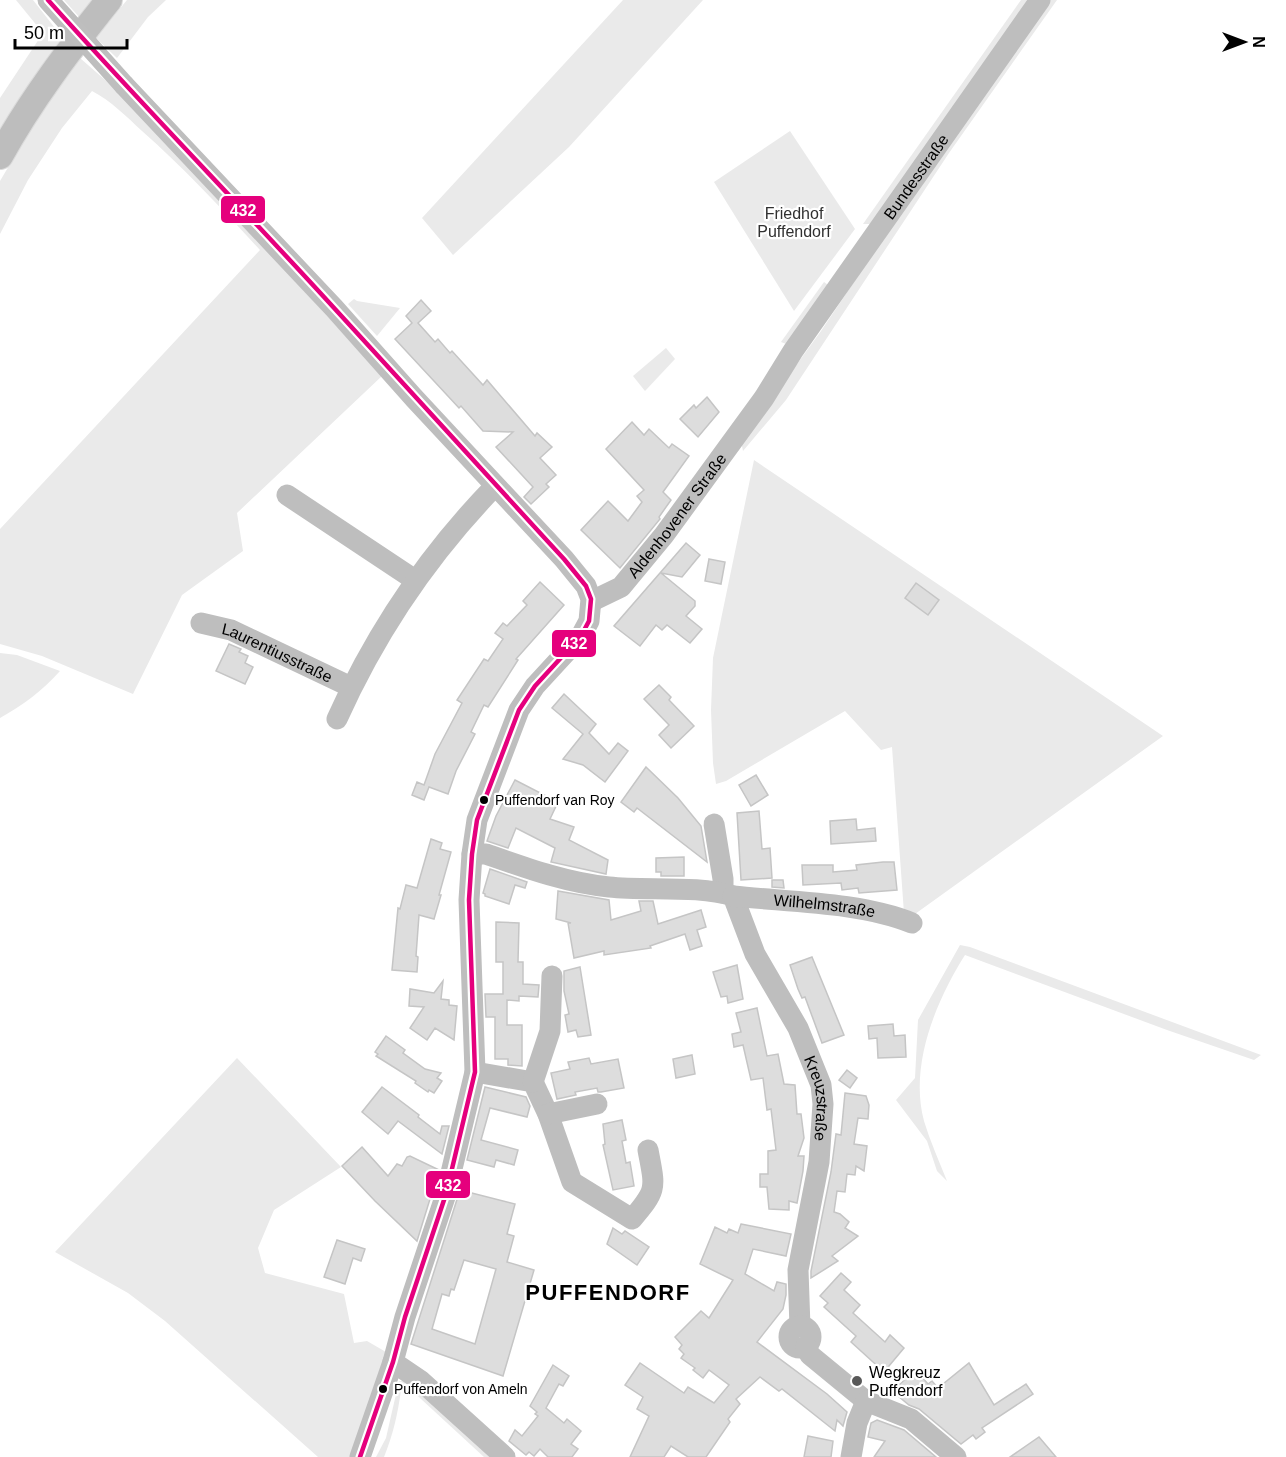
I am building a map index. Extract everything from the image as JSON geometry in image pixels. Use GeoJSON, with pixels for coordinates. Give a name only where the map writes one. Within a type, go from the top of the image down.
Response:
{"type":"FeatureCollection","features":[{"type":"Feature","properties":{"kind":"main road"},"geometry":{"type":"LineString","coordinates":[[0,156],[17,125],[54,70],[109,0]]}},
{"type":"Feature","properties":{"kind":"street"},"geometry":{"type":"LineString","coordinates":[[48,0],[124,85],[334,308],[414,398],[564,559],[586,586],[592,601],[589,621],[581,636],[550,668],[519,710],[477,820],[472,854],[470,900],[475,1072],[446,1194],[405,1317],[393,1362],[360,1457]]}},
{"type":"Feature","properties":{"kind":"street","name":"Bundesstraße"},"geometry":{"type":"LineString","coordinates":[[793,351],[1040,0]]}},
{"type":"Feature","properties":{"kind":"street","name":"Aldenhovener Straße"},"geometry":{"type":"LineString","coordinates":[[592,601],[621,587],[664,535],[764,398],[793,351]]}},
{"type":"Feature","properties":{"kind":"street","name":"Laurentiusstraße"},"geometry":{"type":"LineString","coordinates":[[337,719],[351,687],[379,637],[415,580],[448,537],[495,486]]}},
{"type":"Feature","properties":{"kind":"street"},"geometry":{"type":"LineString","coordinates":[[286,495],[415,580]]}},
{"type":"Feature","properties":{"kind":"street","name":"Laurentiusstraße"},"geometry":{"type":"LineString","coordinates":[[201,623],[231,630],[351,687]]}},
{"type":"Feature","properties":{"kind":"street","name":"Kreuzstraße"},"geometry":{"type":"LineString","coordinates":[[714,824],[723,879],[728,894],[755,954],[798,1028],[820,1085],[823,1104],[819,1162],[798,1270],[803,1336],[810,1355],[866,1401]]}},
{"type":"Feature","properties":{"kind":"street"},"geometry":{"type":"LineString","coordinates":[[472,854],[486,854],[579,884],[645,890],[698,890],[728,894]]}},
{"type":"Feature","properties":{"kind":"street","name":"Wilhelmstraße"},"geometry":{"type":"LineString","coordinates":[[728,894],[860,909],[892,915],[912,923]]}},
{"type":"Feature","properties":{"kind":"street"},"geometry":{"type":"LineString","coordinates":[[552,976],[550,1031],[533,1082],[548,1114],[572,1182],[632,1219],[647,1201],[654,1185],[648,1150]]}},
{"type":"Feature","properties":{"kind":"street"},"geometry":{"type":"LineString","coordinates":[[475,1072],[533,1082]]}},
{"type":"Feature","properties":{"kind":"street"},"geometry":{"type":"LineString","coordinates":[[548,1114],[597,1104]]}},
{"type":"Feature","properties":{"kind":"street"},"geometry":{"type":"LineString","coordinates":[[393,1362],[422,1381],[505,1457]]}},
{"type":"Feature","properties":{"kind":"street"},"geometry":{"type":"LineString","coordinates":[[851,1457],[857,1423],[866,1401],[911,1419],[956,1457]]}},
{"type":"Feature","properties":{"kind":"green space"},"geometry":{"type":"Polygon","coordinates":[[[16,0],[33,0],[62,37],[0,130],[0,98],[43,33],[16,0]]]}},
{"type":"Feature","properties":{"kind":"green space"},"geometry":{"type":"Polygon","coordinates":[[[64,0],[95,0],[80,18],[64,0]]]}},
{"type":"Feature","properties":{"kind":"green space"},"geometry":{"type":"Polygon","coordinates":[[[127,0],[166,0],[148,17],[117,58],[96,38],[127,0]]]}},
{"type":"Feature","properties":{"kind":"green space"},"geometry":{"type":"Polygon","coordinates":[[[623,0],[703,0],[569,147],[453,255],[422,218],[623,0]]]}},
{"type":"Feature","properties":{"kind":"green space"},"geometry":{"type":"Polygon","coordinates":[[[1021,0],[1029,0],[873,224],[863,224],[1021,0]]]}},
{"type":"Feature","properties":{"kind":"green space"},"geometry":{"type":"Polygon","coordinates":[[[1048,0],[1057,0],[949,153],[786,400],[743,451],[741,441],[821,331],[1048,0]]]}},
{"type":"Feature","properties":{"kind":"green space"},"geometry":{"type":"Polygon","coordinates":[[[80,58],[136,107],[382,376],[237,513],[243,551],[182,595],[133,694],[42,656],[0,644],[0,529],[260,250],[173,159],[118,109],[92,91],[62,128],[28,180],[0,234],[0,181],[43,108],[80,58]]]}},
{"type":"Feature","properties":{"kind":"green space","name":"Friedhof Puffendorf"},"geometry":{"type":"Polygon","coordinates":[[[790,131],[855,229],[794,311],[714,182],[790,131]]]}},
{"type":"Feature","properties":{"kind":"green space"},"geometry":{"type":"Polygon","coordinates":[[[824,282],[828,285],[789,345],[781,342],[824,282]]]}},
{"type":"Feature","properties":{"kind":"green space"},"geometry":{"type":"Polygon","coordinates":[[[354,299],[400,308],[377,336],[348,304],[354,299]]]}},
{"type":"Feature","properties":{"kind":"green space"},"geometry":{"type":"Polygon","coordinates":[[[666,348],[675,359],[645,391],[633,376],[666,348]]]}},
{"type":"Feature","properties":{"kind":"green space"},"geometry":{"type":"Polygon","coordinates":[[[754,460],[1163,736],[915,914],[904,913],[892,747],[881,750],[845,711],[726,781],[716,784],[711,710],[713,658],[754,460]]]}},
{"type":"Feature","properties":{"kind":"green space"},"geometry":{"type":"Polygon","coordinates":[[[0,653],[17,655],[60,671],[32,697],[0,718],[0,653]]]}},
{"type":"Feature","properties":{"kind":"green space"},"geometry":{"type":"Polygon","coordinates":[[[960,945],[1261,1055],[1254,1060],[965,955],[935,1013],[928,1034],[920,1078],[920,1100],[924,1121],[947,1181],[937,1171],[927,1141],[896,1100],[915,1078],[918,1020],[960,945]]]}},
{"type":"Feature","properties":{"kind":"green space"},"geometry":{"type":"Polygon","coordinates":[[[237,1058],[341,1167],[274,1210],[258,1248],[265,1273],[344,1294],[354,1343],[367,1341],[386,1352],[351,1457],[318,1457],[165,1321],[128,1293],[55,1252],[237,1058]]]}},
{"type":"Feature","properties":{"kind":"green space"},"geometry":{"type":"Polygon","coordinates":[[[399,1381],[408,1381],[496,1457],[484,1457],[408,1387],[404,1386],[401,1390],[395,1424],[384,1457],[376,1457],[386,1438],[399,1381]]]}},
{"type":"Feature","properties":{"kind":"building"},"geometry":{"type":"Polygon","coordinates":[[[421,300],[431,311],[418,323],[435,342],[438,339],[450,353],[452,351],[483,385],[487,380],[535,436],[537,433],[552,447],[540,458],[556,475],[546,484],[549,487],[531,504],[524,497],[533,487],[496,447],[513,432],[483,431],[395,339],[412,323],[406,316],[421,300]]]}},
{"type":"Feature","properties":{"kind":"building"},"geometry":{"type":"Polygon","coordinates":[[[707,397],[719,412],[698,437],[680,419],[694,405],[696,408],[707,397]]]}},
{"type":"Feature","properties":{"kind":"building"},"geometry":{"type":"Polygon","coordinates":[[[632,422],[644,435],[649,429],[669,448],[672,444],[689,456],[663,492],[671,500],[659,517],[660,519],[620,568],[581,530],[608,501],[628,521],[642,502],[637,496],[644,490],[606,449],[632,422]]]}},
{"type":"Feature","properties":{"kind":"building"},"geometry":{"type":"Polygon","coordinates":[[[686,543],[700,555],[682,577],[661,573],[695,601],[695,606],[686,616],[702,629],[690,643],[667,625],[662,630],[656,625],[640,646],[614,626],[686,543]]]}},
{"type":"Feature","properties":{"kind":"building"},"geometry":{"type":"Polygon","coordinates":[[[709,559],[725,562],[721,584],[705,581],[709,559]]]}},
{"type":"Feature","properties":{"kind":"building"},"geometry":{"type":"Polygon","coordinates":[[[540,582],[564,605],[516,659],[518,660],[488,707],[484,705],[471,732],[475,734],[456,771],[448,794],[429,787],[424,800],[412,795],[417,782],[424,785],[435,754],[462,703],[457,700],[484,659],[488,661],[503,639],[495,633],[503,623],[507,626],[527,605],[523,601],[540,582]]]}},
{"type":"Feature","properties":{"kind":"building"},"geometry":{"type":"Polygon","coordinates":[[[916,583],[939,600],[928,615],[905,598],[916,583]]]}},
{"type":"Feature","properties":{"kind":"building"},"geometry":{"type":"Polygon","coordinates":[[[229,644],[241,649],[239,652],[248,656],[245,663],[253,667],[245,684],[216,671],[229,644]]]}},
{"type":"Feature","properties":{"kind":"building"},"geometry":{"type":"Polygon","coordinates":[[[659,685],[671,697],[669,700],[694,726],[671,748],[659,735],[669,725],[644,699],[659,685]]]}},
{"type":"Feature","properties":{"kind":"building"},"geometry":{"type":"Polygon","coordinates":[[[564,694],[596,724],[589,733],[609,754],[618,743],[628,751],[605,782],[583,765],[563,759],[583,734],[552,708],[564,694]]]}},
{"type":"Feature","properties":{"kind":"building"},"geometry":{"type":"Polygon","coordinates":[[[646,767],[678,798],[701,826],[707,862],[637,808],[634,812],[621,802],[646,767]]]}},
{"type":"Feature","properties":{"kind":"building"},"geometry":{"type":"Polygon","coordinates":[[[756,775],[768,795],[751,806],[739,785],[756,775]]]}},
{"type":"Feature","properties":{"kind":"building"},"geometry":{"type":"Polygon","coordinates":[[[515,780],[558,802],[550,819],[574,827],[569,840],[608,860],[606,874],[551,862],[555,848],[516,828],[508,848],[487,841],[496,816],[515,780]]]}},
{"type":"Feature","properties":{"kind":"building"},"geometry":{"type":"Polygon","coordinates":[[[759,811],[762,849],[770,848],[772,878],[741,880],[737,813],[759,811]]]}},
{"type":"Feature","properties":{"kind":"building"},"geometry":{"type":"Polygon","coordinates":[[[856,819],[857,830],[875,828],[876,841],[831,844],[830,821],[856,819]]]}},
{"type":"Feature","properties":{"kind":"building"},"geometry":{"type":"Polygon","coordinates":[[[431,839],[442,843],[440,849],[451,852],[434,919],[419,915],[417,972],[392,970],[398,908],[400,909],[406,885],[417,888],[431,839]]]}},
{"type":"Feature","properties":{"kind":"building"},"geometry":{"type":"Polygon","coordinates":[[[684,857],[684,876],[661,876],[661,872],[656,872],[656,858],[684,857]]]}},
{"type":"Feature","properties":{"kind":"building"},"geometry":{"type":"Polygon","coordinates":[[[894,862],[897,890],[859,893],[858,888],[842,890],[841,883],[803,885],[802,865],[833,865],[833,872],[857,870],[856,865],[894,862]]]}},
{"type":"Feature","properties":{"kind":"building"},"geometry":{"type":"Polygon","coordinates":[[[490,869],[527,882],[525,888],[515,885],[509,904],[485,896],[483,893],[490,869]]]}},
{"type":"Feature","properties":{"kind":"building"},"geometry":{"type":"Polygon","coordinates":[[[772,880],[783,880],[784,888],[772,887],[772,880]]]}},
{"type":"Feature","properties":{"kind":"building"},"geometry":{"type":"Polygon","coordinates":[[[558,891],[609,900],[611,920],[641,911],[639,901],[653,901],[658,924],[701,910],[706,927],[697,930],[702,946],[690,950],[685,934],[650,946],[651,948],[604,955],[604,951],[574,958],[568,923],[571,923],[556,919],[558,891]]]}},
{"type":"Feature","properties":{"kind":"building"},"geometry":{"type":"Polygon","coordinates":[[[496,922],[519,923],[518,962],[523,962],[523,984],[539,985],[538,997],[519,996],[519,1001],[507,1000],[507,1025],[522,1025],[522,1066],[508,1065],[508,1059],[495,1059],[495,1017],[486,1017],[485,994],[503,994],[503,962],[496,962],[496,922]]]}},
{"type":"Feature","properties":{"kind":"building"},"geometry":{"type":"Polygon","coordinates":[[[812,957],[844,1035],[822,1043],[790,965],[812,957]]]}},
{"type":"Feature","properties":{"kind":"building"},"geometry":{"type":"Polygon","coordinates":[[[737,965],[743,999],[728,1003],[727,996],[721,997],[713,972],[737,965]]]}},
{"type":"Feature","properties":{"kind":"building"},"geometry":{"type":"Polygon","coordinates":[[[580,967],[591,1035],[578,1037],[576,1030],[568,1032],[565,1015],[569,1014],[564,991],[564,971],[580,967]]]}},
{"type":"Feature","properties":{"kind":"building"},"geometry":{"type":"Polygon","coordinates":[[[443,981],[441,999],[449,1000],[449,1005],[457,1006],[454,1040],[435,1028],[427,1040],[410,1028],[424,1007],[409,1006],[410,989],[434,993],[443,981]]]}},
{"type":"Feature","properties":{"kind":"building"},"geometry":{"type":"Polygon","coordinates":[[[757,1008],[767,1056],[778,1054],[784,1084],[795,1085],[797,1114],[801,1114],[804,1138],[798,1156],[804,1156],[803,1171],[797,1203],[789,1201],[789,1210],[769,1209],[767,1187],[760,1187],[760,1174],[768,1174],[768,1151],[776,1150],[771,1109],[767,1110],[763,1078],[751,1080],[743,1045],[734,1047],[732,1034],[741,1032],[736,1013],[757,1008]]]}},
{"type":"Feature","properties":{"kind":"building"},"geometry":{"type":"Polygon","coordinates":[[[893,1024],[894,1036],[905,1035],[906,1057],[878,1058],[877,1038],[869,1039],[868,1026],[893,1024]]]}},
{"type":"Feature","properties":{"kind":"building"},"geometry":{"type":"Polygon","coordinates":[[[386,1036],[405,1050],[403,1053],[425,1069],[441,1073],[437,1078],[442,1081],[434,1093],[429,1090],[428,1092],[415,1083],[416,1081],[376,1056],[378,1054],[375,1052],[386,1036]]]}},
{"type":"Feature","properties":{"kind":"building"},"geometry":{"type":"Polygon","coordinates":[[[692,1055],[695,1074],[676,1078],[673,1059],[692,1055]]]}},
{"type":"Feature","properties":{"kind":"building"},"geometry":{"type":"Polygon","coordinates":[[[589,1058],[591,1064],[618,1059],[624,1088],[598,1092],[597,1088],[575,1092],[576,1095],[557,1099],[551,1073],[570,1069],[568,1062],[589,1058]]]}},
{"type":"Feature","properties":{"kind":"building"},"geometry":{"type":"Polygon","coordinates":[[[847,1070],[857,1078],[850,1088],[839,1080],[847,1070]]]}},
{"type":"Feature","properties":{"kind":"building"},"geometry":{"type":"Polygon","coordinates":[[[382,1087],[440,1134],[442,1126],[449,1126],[442,1154],[398,1121],[388,1134],[362,1112],[382,1087]]]}},
{"type":"Feature","properties":{"kind":"building"},"geometry":{"type":"Polygon","coordinates":[[[485,1087],[526,1097],[530,1106],[527,1117],[490,1108],[481,1140],[518,1150],[514,1165],[496,1160],[494,1167],[467,1160],[485,1087]]]}},
{"type":"Feature","properties":{"kind":"building"},"geometry":{"type":"Polygon","coordinates":[[[845,1093],[866,1096],[869,1105],[868,1119],[858,1118],[854,1144],[867,1146],[864,1171],[856,1166],[855,1175],[847,1174],[845,1192],[837,1191],[834,1212],[849,1222],[845,1228],[858,1236],[832,1256],[838,1261],[811,1278],[836,1134],[841,1135],[845,1093]]]}},
{"type":"Feature","properties":{"kind":"building"},"geometry":{"type":"Polygon","coordinates":[[[622,1120],[626,1140],[622,1141],[626,1163],[630,1162],[634,1186],[613,1190],[603,1145],[605,1144],[603,1124],[622,1120]]]}},
{"type":"Feature","properties":{"kind":"building"},"geometry":{"type":"Polygon","coordinates":[[[362,1147],[388,1176],[397,1164],[402,1166],[410,1156],[439,1170],[417,1241],[342,1166],[362,1147]]]}},
{"type":"Feature","properties":{"kind":"building"},"geometry":{"type":"Polygon","coordinates":[[[460,1190],[515,1204],[507,1234],[514,1236],[507,1262],[534,1270],[503,1376],[411,1344],[460,1190]],[[464,1260],[454,1290],[451,1289],[449,1296],[442,1294],[432,1329],[475,1344],[496,1269],[464,1260]]]}},
{"type":"Feature","properties":{"kind":"building"},"geometry":{"type":"Polygon","coordinates":[[[741,1224],[791,1234],[786,1256],[753,1249],[745,1274],[774,1291],[777,1282],[786,1284],[783,1309],[757,1342],[827,1394],[847,1412],[843,1426],[837,1420],[835,1431],[782,1389],[779,1391],[760,1377],[736,1399],[740,1404],[728,1419],[730,1422],[706,1457],[688,1457],[671,1446],[664,1457],[630,1457],[649,1416],[637,1409],[643,1397],[625,1385],[640,1363],[684,1393],[688,1387],[714,1403],[729,1385],[709,1370],[703,1378],[693,1370],[695,1368],[681,1358],[684,1354],[679,1349],[682,1345],[675,1337],[701,1311],[709,1318],[733,1280],[700,1264],[715,1227],[727,1233],[729,1229],[738,1233],[741,1224]]]}},
{"type":"Feature","properties":{"kind":"building"},"geometry":{"type":"Polygon","coordinates":[[[613,1228],[622,1234],[625,1231],[649,1247],[637,1265],[607,1244],[613,1228]]]}},
{"type":"Feature","properties":{"kind":"building"},"geometry":{"type":"Polygon","coordinates":[[[337,1240],[365,1249],[361,1261],[353,1258],[345,1284],[324,1277],[337,1240]]]}},
{"type":"Feature","properties":{"kind":"building"},"geometry":{"type":"Polygon","coordinates":[[[841,1273],[851,1282],[844,1290],[860,1305],[853,1313],[885,1342],[890,1335],[904,1348],[884,1372],[851,1342],[856,1336],[824,1307],[828,1303],[820,1296],[841,1273]]]}},
{"type":"Feature","properties":{"kind":"building"},"geometry":{"type":"Polygon","coordinates":[[[969,1363],[994,1405],[1026,1384],[1033,1394],[982,1428],[985,1432],[976,1439],[973,1435],[961,1444],[919,1409],[909,1405],[892,1391],[916,1370],[928,1384],[932,1381],[938,1388],[969,1363]]]}},
{"type":"Feature","properties":{"kind":"building"},"geometry":{"type":"Polygon","coordinates":[[[553,1365],[569,1376],[563,1386],[559,1384],[546,1408],[564,1423],[567,1419],[581,1431],[571,1444],[578,1449],[572,1457],[548,1457],[540,1449],[534,1456],[529,1452],[526,1455],[509,1441],[515,1430],[522,1436],[538,1416],[530,1406],[553,1365]]]}},
{"type":"Feature","properties":{"kind":"building"},"geometry":{"type":"Polygon","coordinates":[[[877,1420],[904,1430],[936,1457],[874,1457],[885,1441],[868,1437],[871,1423],[877,1420]]]}},
{"type":"Feature","properties":{"kind":"building"},"geometry":{"type":"Polygon","coordinates":[[[808,1436],[833,1441],[831,1457],[804,1457],[808,1436]]]}},
{"type":"Feature","properties":{"kind":"building"},"geometry":{"type":"Polygon","coordinates":[[[1039,1437],[1056,1457],[1010,1457],[1039,1437]]]}},
{"type":"Feature","properties":{"kind":"transit line","name":"432"},"geometry":{"type":"LineString","coordinates":[[48,0],[564,559],[586,586],[591,599],[589,621],[581,636],[535,686],[519,710],[477,820],[469,900],[475,1072],[446,1194],[405,1317],[393,1362],[360,1457]]}},
{"type":"Feature","properties":{"kind":"place","name":"Puffendorf van Roy"},"geometry":{"type":"Point","coordinates":[484,800]}},
{"type":"Feature","properties":{"kind":"place","name":"Wegkreuz Puffendorf"},"geometry":{"type":"Point","coordinates":[857,1381]}},
{"type":"Feature","properties":{"kind":"place","name":"Puffendorf von Ameln"},"geometry":{"type":"Point","coordinates":[383,1389]}},
{"type":"Feature","properties":{"kind":"district","name":"PUFFENDORF"},"geometry":{"type":"Point","coordinates":[608,1292]}}]}
